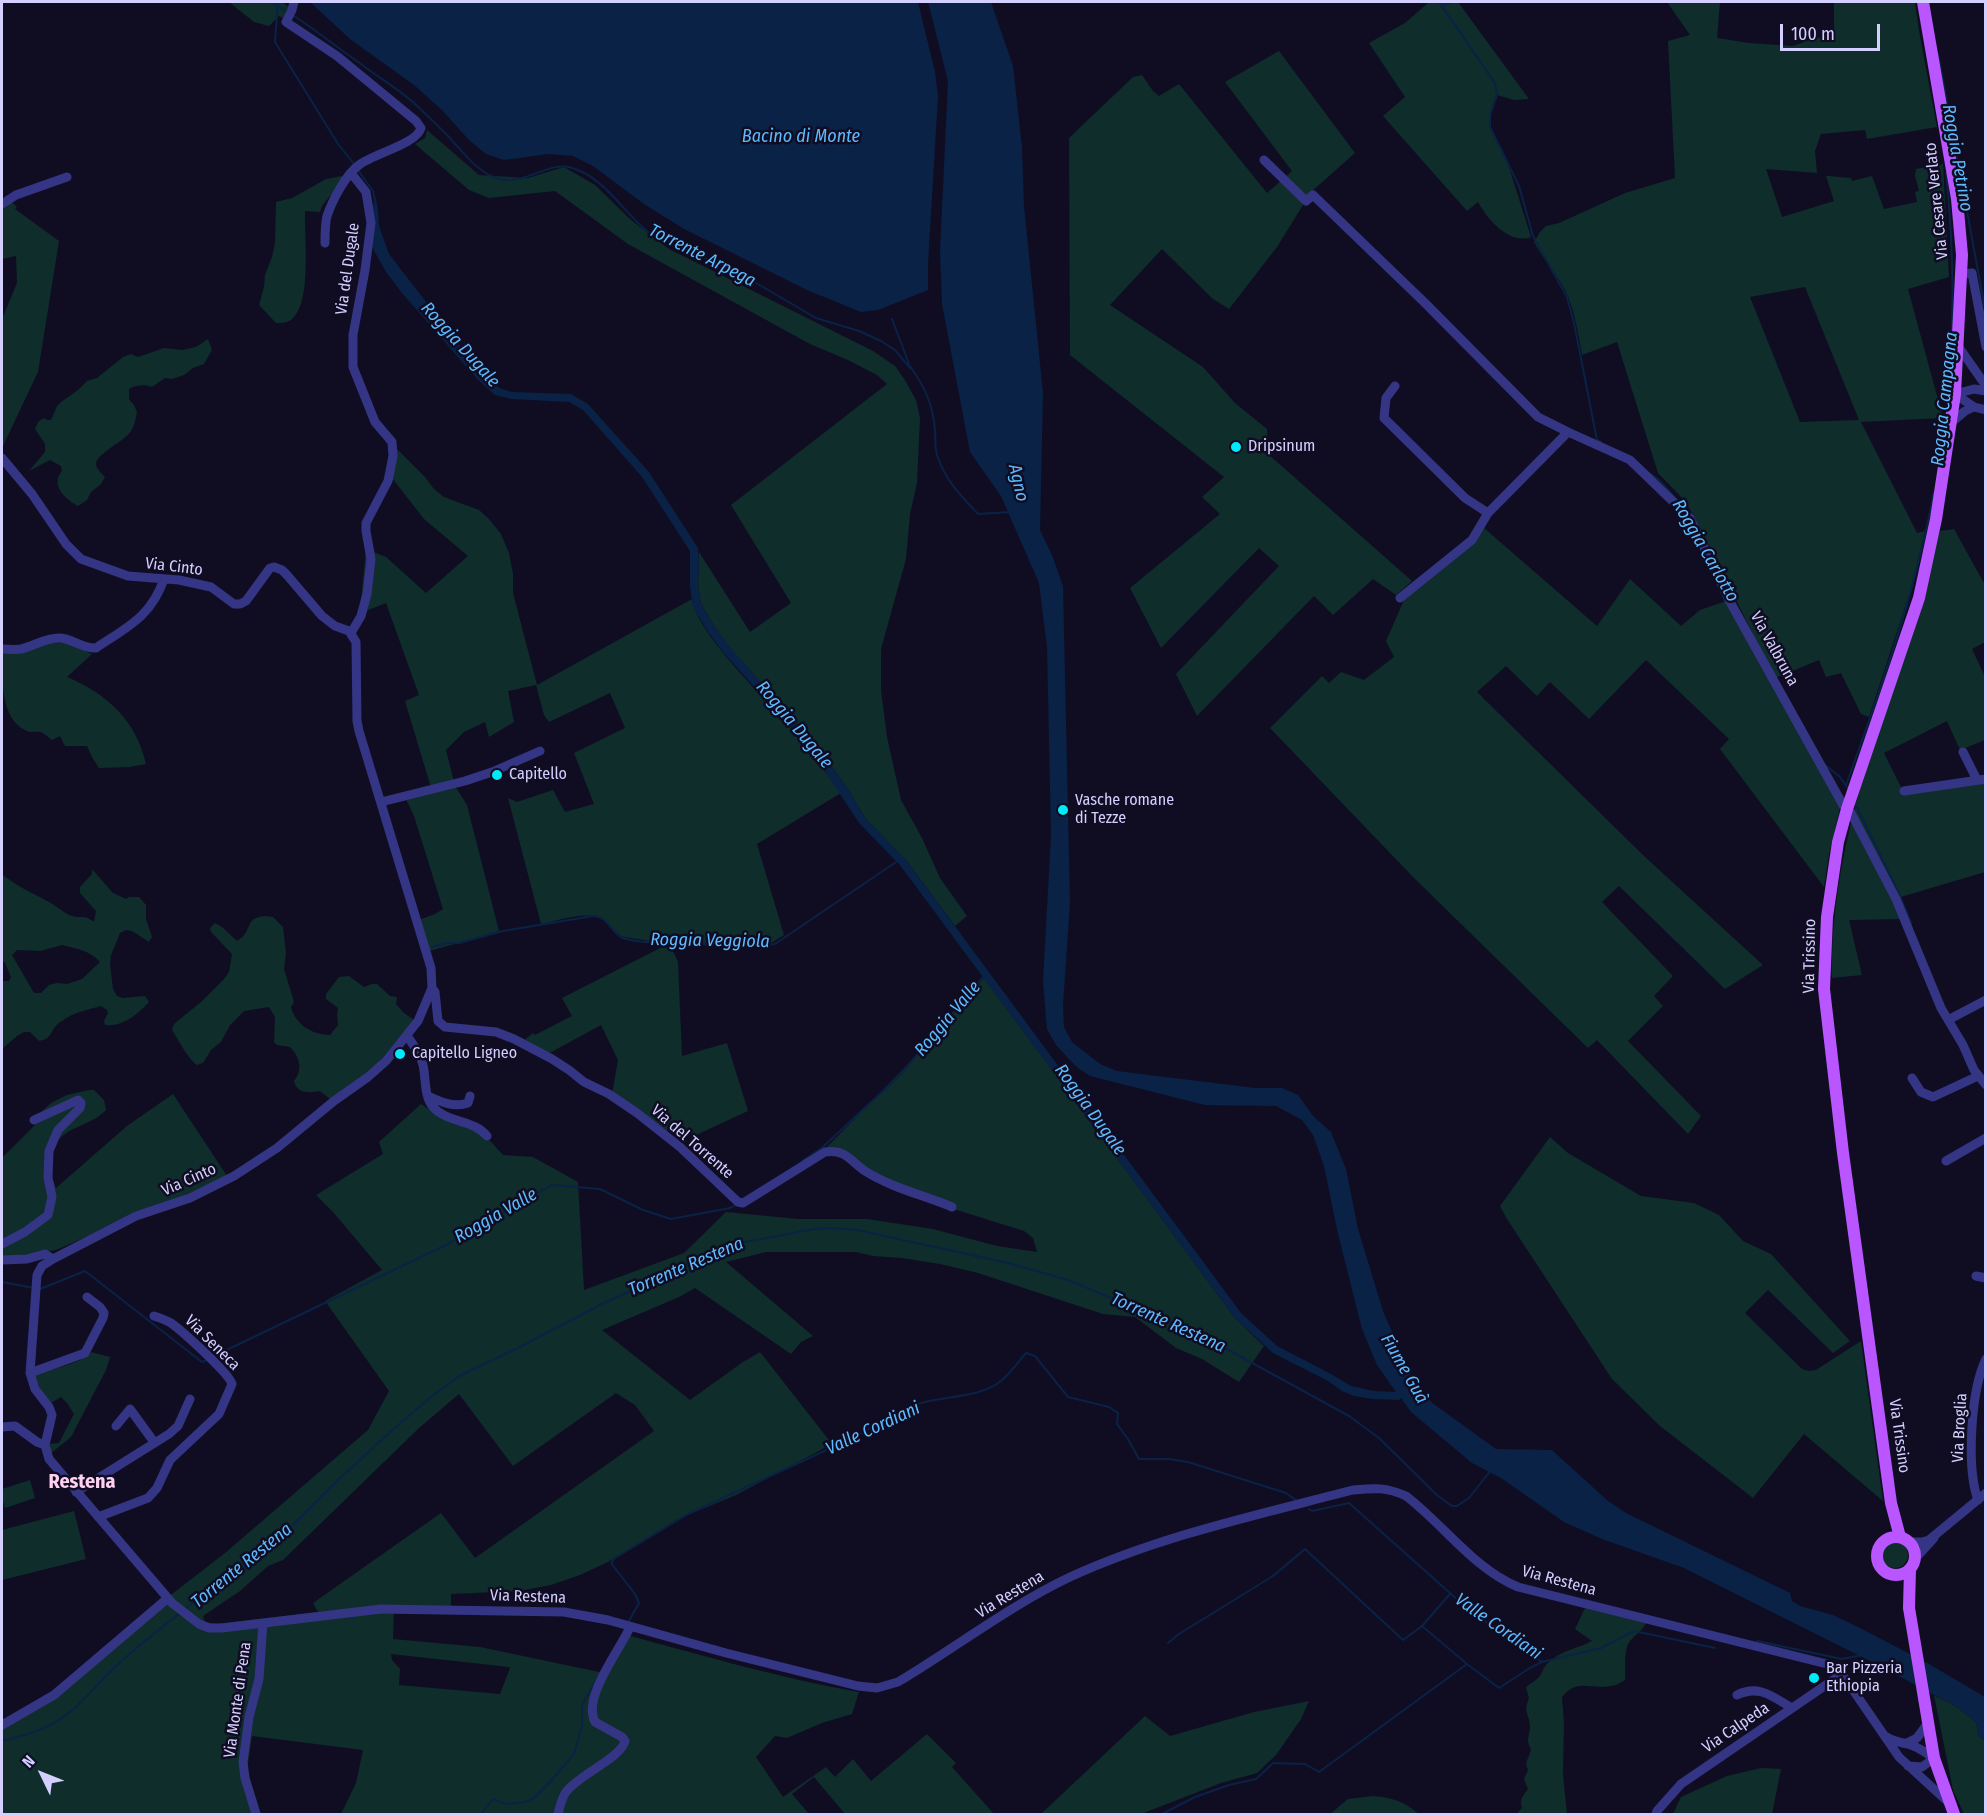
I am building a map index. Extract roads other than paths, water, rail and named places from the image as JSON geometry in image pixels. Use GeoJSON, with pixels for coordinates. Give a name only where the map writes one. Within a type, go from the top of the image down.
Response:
{"type":"FeatureCollection","features":[{"type":"Feature","properties":{"kind":"main road","name":"Via Cesare Verlato"},"geometry":{"type":"LineString","coordinates":[[1923,2],[1957,200],[1962,255],[1952,423]]}},
{"type":"Feature","properties":{"kind":"main road","name":"Via Trissino"},"geometry":{"type":"LineString","coordinates":[[1909,1608],[1892,1574],[1883,1570],[1878,1561],[1878,1552],[1891,1522],[1891,1503],[1843,1153],[1824,989],[1827,917],[1838,842],[1847,809],[1919,598],[1936,519],[1952,423]]}},
{"type":"Feature","properties":{"kind":"main road","name":"Via Trissino"},"geometry":{"type":"LineString","coordinates":[[1891,1503],[1904,1539],[1914,1550],[1909,1608],[1914,1642],[1934,1758],[1954,1815]]}},
{"type":"Feature","properties":{"kind":"main road"},"geometry":{"type":"LineString","coordinates":[[1882,1543],[1890,1538],[1904,1539]]}},
{"type":"Feature","properties":{"kind":"main road"},"geometry":{"type":"LineString","coordinates":[[1892,1574],[1902,1574],[1912,1564]]}},
{"type":"Feature","properties":{"kind":"street"},"geometry":{"type":"LineString","coordinates":[[291,10],[286,22],[337,56],[421,128],[412,140],[355,169],[342,186],[326,218],[325,243]]}},
{"type":"Feature","properties":{"kind":"street","name":"Via Valbruna"},"geometry":{"type":"LineString","coordinates":[[1264,160],[1306,201],[1313,195],[1538,417],[1630,460],[1690,518],[1729,600],[1851,813],[1896,899],[1941,1008],[1978,1076],[1986,1085]]}},
{"type":"Feature","properties":{"kind":"street","name":"Via del Dugale"},"geometry":{"type":"LineString","coordinates":[[351,633],[362,616],[367,594],[371,558],[366,523],[388,482],[393,456],[392,442],[375,422],[352,367],[353,335],[371,222],[366,192],[355,169]]}},
{"type":"Feature","properties":{"kind":"street"},"geometry":{"type":"LineString","coordinates":[[2,204],[16,195],[67,177]]}},
{"type":"Feature","properties":{"kind":"street","name":"Via Cesare Verlato"},"geometry":{"type":"LineString","coordinates":[[1961,273],[1972,273],[1986,347]]}},
{"type":"Feature","properties":{"kind":"street"},"geometry":{"type":"LineString","coordinates":[[1958,346],[1986,386]]}},
{"type":"Feature","properties":{"kind":"street"},"geometry":{"type":"LineString","coordinates":[[1395,386],[1386,398],[1384,418],[1466,498],[1488,513]]}},
{"type":"Feature","properties":{"kind":"street"},"geometry":{"type":"LineString","coordinates":[[1955,394],[1974,389],[1986,391]]}},
{"type":"Feature","properties":{"kind":"street"},"geometry":{"type":"LineString","coordinates":[[1955,394],[1974,407],[1986,410]]}},
{"type":"Feature","properties":{"kind":"street"},"geometry":{"type":"LineString","coordinates":[[1952,423],[1965,411],[1974,407]]}},
{"type":"Feature","properties":{"kind":"street"},"geometry":{"type":"LineString","coordinates":[[1400,598],[1472,540],[1488,513],[1568,432]]}},
{"type":"Feature","properties":{"kind":"street","name":"Via Cinto"},"geometry":{"type":"LineString","coordinates":[[2,458],[32,494],[66,544],[87,563],[128,576],[211,587],[234,604],[246,601],[270,568],[274,567],[288,575],[329,622],[351,633],[356,642],[357,651],[357,721],[431,968],[432,988],[422,1014],[407,1036],[378,1069],[333,1101],[277,1148],[234,1176],[190,1198],[136,1216],[42,1266],[37,1275],[30,1373]]}},
{"type":"Feature","properties":{"kind":"street"},"geometry":{"type":"LineString","coordinates":[[2,649],[20,649],[48,638],[67,638],[90,648],[96,648],[148,610],[160,591],[164,579]]}},
{"type":"Feature","properties":{"kind":"street"},"geometry":{"type":"LineString","coordinates":[[381,802],[465,781],[540,751]]}},
{"type":"Feature","properties":{"kind":"street"},"geometry":{"type":"LineString","coordinates":[[1904,791],[1981,780],[1963,752]]}},
{"type":"Feature","properties":{"kind":"street","name":"Via del Torrente"},"geometry":{"type":"LineString","coordinates":[[432,988],[435,992],[438,1021],[445,1027],[495,1032],[514,1039],[552,1059],[584,1082],[609,1094],[637,1113],[680,1147],[738,1202],[743,1203],[825,1152],[835,1150],[844,1153],[864,1170],[889,1184],[952,1207]]}},
{"type":"Feature","properties":{"kind":"street"},"geometry":{"type":"LineString","coordinates":[[1948,1020],[1986,1000]]}},
{"type":"Feature","properties":{"kind":"street"},"geometry":{"type":"LineString","coordinates":[[407,1036],[423,1062],[428,1096],[434,1108],[442,1114],[481,1129],[487,1136]]}},
{"type":"Feature","properties":{"kind":"street"},"geometry":{"type":"LineString","coordinates":[[1912,1078],[1921,1092],[1933,1097],[1978,1076]]}},
{"type":"Feature","properties":{"kind":"street"},"geometry":{"type":"LineString","coordinates":[[428,1096],[441,1102],[460,1106],[468,1103],[470,1096]]}},
{"type":"Feature","properties":{"kind":"street"},"geometry":{"type":"LineString","coordinates":[[2,1244],[25,1232],[48,1215],[52,1197],[48,1178],[49,1151],[58,1130],[80,1108],[81,1103],[78,1100],[34,1120]]}},
{"type":"Feature","properties":{"kind":"street"},"geometry":{"type":"LineString","coordinates":[[1946,1161],[1986,1138]]}},
{"type":"Feature","properties":{"kind":"street"},"geometry":{"type":"LineString","coordinates":[[2,1260],[27,1259],[45,1254],[53,1259]]}},
{"type":"Feature","properties":{"kind":"street"},"geometry":{"type":"LineString","coordinates":[[87,1297],[104,1313],[85,1353],[30,1373],[35,1389],[49,1407],[52,1415],[45,1445],[49,1459],[98,1517]]}},
{"type":"Feature","properties":{"kind":"street","name":"Via Seneca"},"geometry":{"type":"LineString","coordinates":[[98,1517],[148,1498],[157,1488],[170,1460],[219,1414],[232,1384],[227,1375],[185,1335],[171,1323],[154,1316]]}},
{"type":"Feature","properties":{"kind":"street","name":"Via Broglia"},"geometry":{"type":"LineString","coordinates":[[1978,1500],[1973,1472],[1972,1409],[1979,1375],[1986,1359]]}},
{"type":"Feature","properties":{"kind":"street"},"geometry":{"type":"LineString","coordinates":[[76,1492],[178,1426],[190,1399]]}},
{"type":"Feature","properties":{"kind":"street"},"geometry":{"type":"LineString","coordinates":[[116,1426],[130,1409],[154,1442]]}},
{"type":"Feature","properties":{"kind":"street"},"geometry":{"type":"LineString","coordinates":[[2,1426],[15,1426],[45,1445]]}},
{"type":"Feature","properties":{"kind":"street","name":"Via Restena"},"geometry":{"type":"LineString","coordinates":[[98,1517],[170,1601],[192,1620],[209,1628],[381,1609],[564,1612],[832,1680],[866,1688],[877,1688],[898,1682],[1068,1578],[1129,1552],[1307,1502],[1353,1490],[1378,1487],[1406,1496],[1489,1569],[1518,1587],[1825,1662],[1842,1674]]}},
{"type":"Feature","properties":{"kind":"street"},"geometry":{"type":"LineString","coordinates":[[1912,1564],[1937,1534],[1986,1493]]}},
{"type":"Feature","properties":{"kind":"street"},"geometry":{"type":"LineString","coordinates":[[1904,1539],[1922,1542],[1937,1534]]}},
{"type":"Feature","properties":{"kind":"street"},"geometry":{"type":"LineString","coordinates":[[2,1725],[54,1695],[170,1601]]}},
{"type":"Feature","properties":{"kind":"street","name":"Via Monte di Pena"},"geometry":{"type":"LineString","coordinates":[[256,1815],[245,1778],[243,1762],[249,1717],[259,1679],[263,1623]]}},
{"type":"Feature","properties":{"kind":"street"},"geometry":{"type":"LineString","coordinates":[[558,1815],[567,1790],[624,1746],[625,1741],[622,1737],[595,1722],[592,1701],[630,1627]]}},
{"type":"Feature","properties":{"kind":"street"},"geometry":{"type":"LineString","coordinates":[[1842,1674],[1888,1744],[1908,1766],[1949,1802]]}},
{"type":"Feature","properties":{"kind":"street","name":"Via Calpeda"},"geometry":{"type":"LineString","coordinates":[[1656,1815],[1681,1784],[1842,1674]]}},
{"type":"Feature","properties":{"kind":"street"},"geometry":{"type":"LineString","coordinates":[[1737,1695],[1746,1690],[1758,1690],[1792,1708]]}},
{"type":"Feature","properties":{"kind":"street"},"geometry":{"type":"LineString","coordinates":[[1881,1732],[1900,1744],[1907,1743],[1917,1738],[1928,1723]]}},
{"type":"Feature","properties":{"kind":"street"},"geometry":{"type":"LineString","coordinates":[[1907,1743],[1934,1758],[1922,1767],[1908,1766]]}},
{"type":"Feature","properties":{"kind":"water","name":"Bacino di Monte"},"geometry":{"type":"Polygon","coordinates":[[[310,2],[918,2],[935,72],[938,96],[928,290],[878,310],[861,312],[807,290],[684,229],[644,204],[593,166],[573,156],[549,154],[504,160],[486,154],[414,85],[350,39],[310,2]]]}},
{"type":"Feature","properties":{"kind":"water"},"geometry":{"type":"Polygon","coordinates":[[[928,2],[991,2],[1013,66],[1022,147],[1024,206],[1043,393],[1040,530],[1063,586],[1070,902],[1063,1006],[1064,1027],[1072,1042],[1100,1064],[1117,1071],[1255,1088],[1282,1088],[1298,1095],[1313,1116],[1331,1132],[1346,1169],[1358,1229],[1383,1311],[1410,1373],[1431,1402],[1496,1449],[1552,1450],[1608,1501],[1626,1513],[1790,1593],[1792,1601],[1800,1606],[1833,1615],[1860,1628],[1929,1664],[1985,1697],[1985,1740],[1979,1737],[1976,1722],[1957,1707],[1876,1664],[1684,1568],[1602,1539],[1564,1522],[1501,1478],[1472,1463],[1411,1412],[1401,1398],[1399,1400],[1373,1399],[1354,1396],[1342,1391],[1328,1381],[1273,1353],[1235,1318],[900,865],[859,823],[821,765],[722,651],[706,629],[693,607],[690,587],[690,551],[642,477],[583,410],[569,402],[511,399],[495,395],[478,380],[402,293],[386,272],[372,247],[373,201],[378,210],[379,226],[389,254],[475,365],[499,388],[512,392],[571,394],[588,404],[649,472],[698,548],[698,586],[701,604],[713,624],[729,646],[827,760],[865,818],[906,860],[1241,1313],[1277,1346],[1351,1386],[1374,1391],[1396,1392],[1377,1365],[1362,1329],[1338,1234],[1324,1166],[1313,1135],[1302,1120],[1276,1106],[1205,1105],[1090,1076],[1078,1068],[1056,1045],[1047,1029],[1043,981],[1051,835],[1047,647],[1039,583],[1001,496],[970,452],[942,304],[940,251],[948,81],[928,2]]]}},
{"type":"Feature","properties":{"kind":"waterway","name":"Roggia Dugale"},"geometry":{"type":"LineString","coordinates":[[271,2],[289,13]]}},
{"type":"Feature","properties":{"kind":"waterway","name":"Roggia Dugale"},"geometry":{"type":"LineString","coordinates":[[278,2],[275,42],[338,144],[354,164]]}},
{"type":"Feature","properties":{"kind":"waterway","name":"Roggia Carlotto"},"geometry":{"type":"LineString","coordinates":[[1439,2],[1495,83],[1497,95],[1490,115],[1490,127],[1519,186],[1533,236],[1567,297],[1597,440],[1601,442]]}},
{"type":"Feature","properties":{"kind":"waterway","name":"Roggia Campagna"},"geometry":{"type":"LineString","coordinates":[[1442,6],[1451,2]]}},
{"type":"Feature","properties":{"kind":"waterway","name":"Torrente Arpega"},"geometry":{"type":"LineString","coordinates":[[294,16],[409,99],[472,162],[489,175],[511,180],[550,168],[569,167],[581,171],[603,186],[649,233],[739,273],[816,318],[859,331],[895,350],[910,368],[910,366],[927,396],[934,421],[937,454],[950,481],[978,514],[1010,512]]}},
{"type":"Feature","properties":{"kind":"waterway","name":"Roggia Petrino"},"geometry":{"type":"LineString","coordinates":[[1938,54],[1986,314]]}},
{"type":"Feature","properties":{"kind":"waterway","name":"Roggia Dugale"},"geometry":{"type":"LineString","coordinates":[[357,169],[373,191],[377,209]]}},
{"type":"Feature","properties":{"kind":"waterway","name":"Roggia Campagna"},"geometry":{"type":"LineString","coordinates":[[1944,427],[1952,332],[1951,237],[1946,173]]}},
{"type":"Feature","properties":{"kind":"waterway"},"geometry":{"type":"LineString","coordinates":[[892,319],[909,364]]}},
{"type":"Feature","properties":{"kind":"waterway","name":"Roggia Carlotto"},"geometry":{"type":"LineString","coordinates":[[1649,473],[1659,480],[1677,500]]}},
{"type":"Feature","properties":{"kind":"waterway","name":"Roggia Campagna"},"geometry":{"type":"LineString","coordinates":[[1846,785],[1907,604],[1934,492]]}},
{"type":"Feature","properties":{"kind":"waterway","name":"Roggia Carlotto"},"geometry":{"type":"LineString","coordinates":[[1824,764],[1840,777],[1849,790]]}},
{"type":"Feature","properties":{"kind":"waterway","name":"Roggia Carlotto"},"geometry":{"type":"LineString","coordinates":[[1855,803],[1911,923]]}},
{"type":"Feature","properties":{"kind":"waterway","name":"Roggia Veggiola"},"geometry":{"type":"LineString","coordinates":[[432,947],[446,943],[459,943],[503,931],[593,916],[606,921],[621,937],[637,941],[705,943],[706,945],[762,946],[775,944],[899,860]]}},
{"type":"Feature","properties":{"kind":"waterway","name":"Roggia Valle"},"geometry":{"type":"LineString","coordinates":[[802,1161],[823,1147],[900,1075],[984,976]]}},
{"type":"Feature","properties":{"kind":"waterway","name":"Roggia Valle"},"geometry":{"type":"LineString","coordinates":[[214,1356],[446,1245],[552,1185],[600,1189],[643,1210],[671,1219],[730,1208],[737,1204]]}},
{"type":"Feature","properties":{"kind":"waterway","name":"Torrente Restena"},"geometry":{"type":"LineString","coordinates":[[186,1608],[267,1551],[389,1433],[432,1396],[461,1375],[600,1305],[729,1245],[815,1229],[857,1230],[1008,1263],[1068,1280],[1203,1336],[1349,1416],[1379,1438],[1438,1496],[1452,1506],[1457,1506],[1469,1498],[1491,1470]]}},
{"type":"Feature","properties":{"kind":"waterway","name":"Roggia Valle"},"geometry":{"type":"LineString","coordinates":[[40,1289],[85,1271],[202,1362],[209,1359]]}},
{"type":"Feature","properties":{"kind":"waterway","name":"Roggia Valle"},"geometry":{"type":"LineString","coordinates":[[2,1282],[34,1288]]}},
{"type":"Feature","properties":{"kind":"waterway","name":"Valle Cordiani"},"geometry":{"type":"LineString","coordinates":[[629,1621],[639,1603],[635,1594],[611,1563],[615,1558],[688,1514],[859,1435],[899,1412],[925,1402],[974,1393],[993,1386],[1008,1375],[1026,1353],[1035,1356],[1068,1397],[1109,1407],[1118,1413],[1117,1424],[1139,1459],[1169,1459],[1188,1462],[1286,1493],[1297,1501]]}},
{"type":"Feature","properties":{"kind":"waterway","name":"Valle Cordiani"},"geometry":{"type":"LineString","coordinates":[[1309,1509],[1312,1511],[1349,1503],[1469,1610],[1542,1662],[1601,1648],[1634,1631],[1715,1648]]}},
{"type":"Feature","properties":{"kind":"waterway"},"geometry":{"type":"LineString","coordinates":[[1168,1643],[1273,1576],[1305,1549],[1403,1640],[1422,1626],[1450,1594]]}},
{"type":"Feature","properties":{"kind":"waterway","name":"Torrente Restena"},"geometry":{"type":"LineString","coordinates":[[2,1741],[37,1731],[61,1719],[123,1660],[179,1614]]}},
{"type":"Feature","properties":{"kind":"waterway"},"geometry":{"type":"LineString","coordinates":[[1422,1626],[1467,1664]]}},
{"type":"Feature","properties":{"kind":"waterway","name":"Valle Cordiani"},"geometry":{"type":"LineString","coordinates":[[1757,1641],[1842,1659],[1863,1655]]}},
{"type":"Feature","properties":{"kind":"waterway"},"geometry":{"type":"LineString","coordinates":[[1162,1814],[1195,1797],[1229,1785],[1256,1779],[1273,1763],[1305,1764],[1319,1772],[1467,1664],[1499,1688],[1542,1662]]}},
{"type":"Feature","properties":{"kind":"waterway","name":"Valle Cordiani"},"geometry":{"type":"LineString","coordinates":[[481,1814],[493,1799],[506,1804],[525,1802],[534,1798],[574,1754],[582,1726],[582,1705],[597,1679]]}},
{"type":"Feature","properties":{"kind":"place","name":"Dripsinum"},"geometry":{"type":"Point","coordinates":[1236,447]}},
{"type":"Feature","properties":{"kind":"place","name":"Capitello"},"geometry":{"type":"Point","coordinates":[497,775]}},
{"type":"Feature","properties":{"kind":"place","name":"Vasche romane di Tezze"},"geometry":{"type":"Point","coordinates":[1063,810]}},
{"type":"Feature","properties":{"kind":"place","name":"Capitello Ligneo"},"geometry":{"type":"Point","coordinates":[400,1054]}},
{"type":"Feature","properties":{"kind":"place","name":"Bar Pizzeria Ethiopia"},"geometry":{"type":"Point","coordinates":[1814,1678]}},
{"type":"Feature","properties":{"kind":"district","name":"Restena"},"geometry":{"type":"Point","coordinates":[82,1482]}},
{"type":"Feature","properties":{"kind":"water label","name":"Agno"},"geometry":{"type":"Point","coordinates":[1018,483]}},
{"type":"Feature","properties":{"kind":"water label","name":"Fiume Guà"},"geometry":{"type":"Point","coordinates":[1404,1369]}}]}
